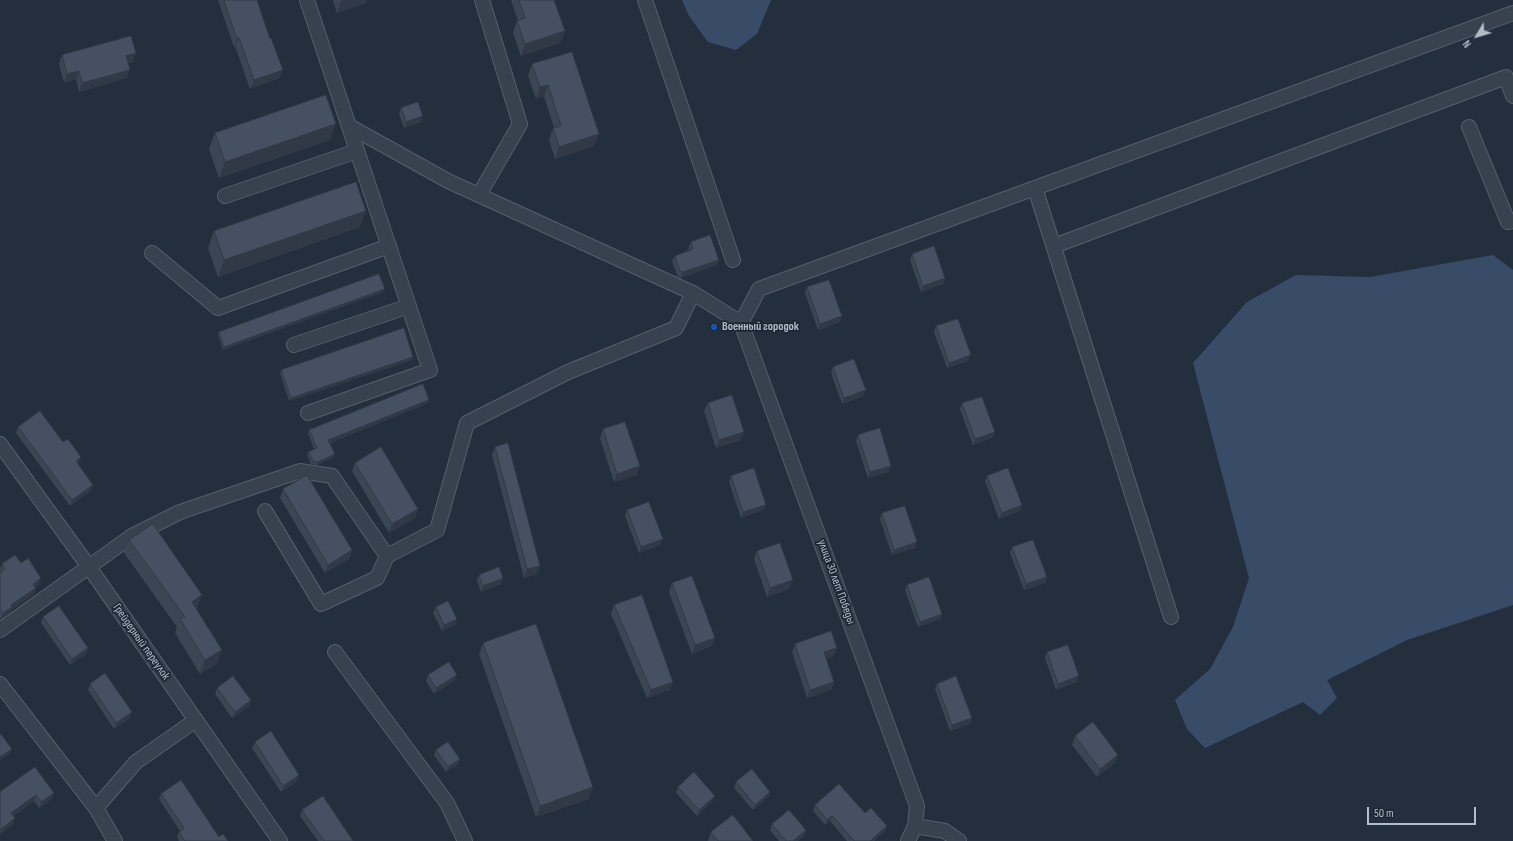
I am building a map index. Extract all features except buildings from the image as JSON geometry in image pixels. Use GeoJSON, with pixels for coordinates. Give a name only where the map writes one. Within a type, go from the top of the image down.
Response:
{"type":"FeatureCollection","features":[{"type":"Feature","properties":{"kind":"street"},"geometry":{"type":"LineString","coordinates":[[307,0],[430,370],[308,413]]}},
{"type":"Feature","properties":{"kind":"street"},"geometry":{"type":"LineString","coordinates":[[479,195],[520,124],[482,0]]}},
{"type":"Feature","properties":{"kind":"street"},"geometry":{"type":"LineString","coordinates":[[645,0],[733,260]]}},
{"type":"Feature","properties":{"kind":"street"},"geometry":{"type":"LineString","coordinates":[[349,126],[448,181],[693,293],[741,323],[759,289],[1513,13]]}},
{"type":"Feature","properties":{"kind":"street"},"geometry":{"type":"LineString","coordinates":[[1054,246],[1506,77],[1513,96]]}},
{"type":"Feature","properties":{"kind":"street"},"geometry":{"type":"LineString","coordinates":[[1469,127],[1508,222],[1513,221]]}},
{"type":"Feature","properties":{"kind":"street"},"geometry":{"type":"LineString","coordinates":[[225,196],[357,151]]}},
{"type":"Feature","properties":{"kind":"street"},"geometry":{"type":"LineString","coordinates":[[1034,188],[1054,246],[1171,618]]}},
{"type":"Feature","properties":{"kind":"street"},"geometry":{"type":"LineString","coordinates":[[152,254],[218,308],[389,246]]}},
{"type":"Feature","properties":{"kind":"street"},"geometry":{"type":"LineString","coordinates":[[265,511],[321,604],[377,578],[387,556],[437,530],[467,423],[568,372],[676,328],[693,293]]}},
{"type":"Feature","properties":{"kind":"street"},"geometry":{"type":"LineString","coordinates":[[294,345],[409,306]]}},
{"type":"Feature","properties":{"kind":"street","name":"улица 30 лет Победы"},"geometry":{"type":"LineString","coordinates":[[741,323],[917,806],[915,826],[908,841]]}},
{"type":"Feature","properties":{"kind":"street","name":"Грейдерный переулок"},"geometry":{"type":"LineString","coordinates":[[2,452],[89,567],[280,841]]}},
{"type":"Feature","properties":{"kind":"street"},"geometry":{"type":"LineString","coordinates":[[0,630],[132,536],[180,512],[300,470],[332,476],[387,556]]}},
{"type":"Feature","properties":{"kind":"street"},"geometry":{"type":"LineString","coordinates":[[335,652],[447,803],[465,841]]}},
{"type":"Feature","properties":{"kind":"street"},"geometry":{"type":"LineString","coordinates":[[0,684],[96,808],[115,841]]}},
{"type":"Feature","properties":{"kind":"street"},"geometry":{"type":"LineString","coordinates":[[96,808],[136,762],[196,720]]}},
{"type":"Feature","properties":{"kind":"street"},"geometry":{"type":"LineString","coordinates":[[915,826],[945,831],[959,841]]}},
{"type":"Feature","properties":{"kind":"water"},"geometry":{"type":"Polygon","coordinates":[[[682,0],[771,0],[757,34],[736,50],[708,42],[689,16],[682,0]]]}},
{"type":"Feature","properties":{"kind":"water"},"geometry":{"type":"Polygon","coordinates":[[[1493,255],[1513,270],[1513,605],[1407,640],[1327,680],[1337,698],[1320,715],[1303,702],[1205,748],[1187,729],[1175,700],[1210,669],[1233,627],[1249,578],[1193,363],[1247,302],[1296,275],[1370,277],[1493,255]]]}},
{"type":"Feature","properties":{"kind":"place","name":"Военный городок"},"geometry":{"type":"Point","coordinates":[714,327]}}]}
